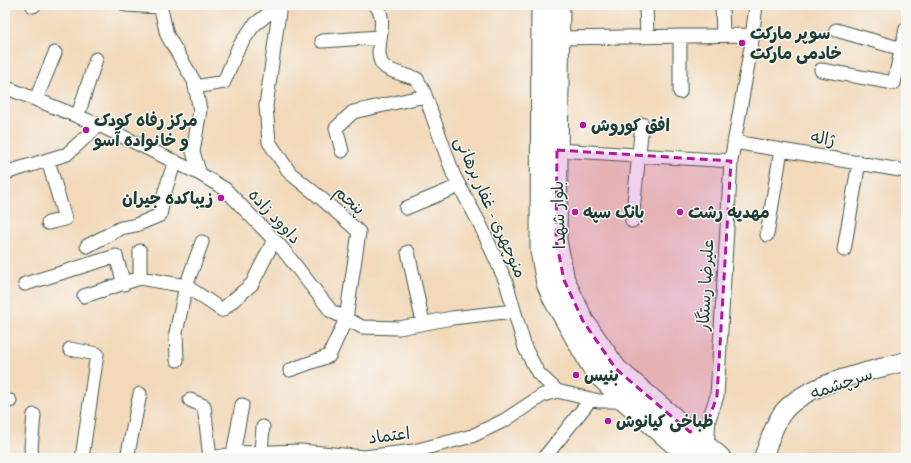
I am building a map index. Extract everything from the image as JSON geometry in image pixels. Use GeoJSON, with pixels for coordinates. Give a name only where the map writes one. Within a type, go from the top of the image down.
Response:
{"type":"FeatureCollection","features":[{"type":"Feature","properties":{"kind":"main road","name":"بلوار شهدا"},"geometry":{"type":"LineString","coordinates":[[542,5],[556,240],[564,280],[582,321],[616,369],[690,432],[706,454]]}},
{"type":"Feature","properties":{"kind":"main road","name":"بلوار شهدا"},"geometry":{"type":"LineString","coordinates":[[559,5],[559,38],[541,251],[547,283],[573,335],[595,371],[626,401],[706,454]]}},
{"type":"Feature","properties":{"kind":"main road","name":"سرچشمه"},"geometry":{"type":"LineString","coordinates":[[763,458],[781,416],[792,403],[822,386],[906,361]]}},
{"type":"Feature","properties":{"kind":"street"},"geometry":{"type":"LineString","coordinates":[[126,5],[160,6],[167,35],[194,81],[200,110],[193,152],[200,174]]}},
{"type":"Feature","properties":{"kind":"street"},"geometry":{"type":"LineString","coordinates":[[195,87],[224,82],[238,48],[253,26],[279,5]]}},
{"type":"Feature","properties":{"kind":"street","name":"پنجم"},"geometry":{"type":"LineString","coordinates":[[279,5],[266,106],[269,142],[287,169],[359,232],[346,319]]}},
{"type":"Feature","properties":{"kind":"street","name":"منوچهری - غفار برهانی"},"geometry":{"type":"LineString","coordinates":[[375,5],[380,10],[382,18],[380,37],[381,64],[387,69],[417,79],[425,96],[459,186],[480,224],[506,282],[525,348],[538,373],[557,391]]}},
{"type":"Feature","properties":{"kind":"street"},"geometry":{"type":"LineString","coordinates":[[646,5],[647,36]]}},
{"type":"Feature","properties":{"kind":"street"},"geometry":{"type":"LineString","coordinates":[[722,5],[723,35]]}},
{"type":"Feature","properties":{"kind":"street","name":"علیرضا رستگار"},"geometry":{"type":"LineString","coordinates":[[706,454],[709,419],[717,396],[731,161],[756,5]]}},
{"type":"Feature","properties":{"kind":"street"},"geometry":{"type":"LineString","coordinates":[[821,70],[894,84],[906,29]]}},
{"type":"Feature","properties":{"kind":"street"},"geometry":{"type":"LineString","coordinates":[[836,30],[902,49]]}},
{"type":"Feature","properties":{"kind":"street"},"geometry":{"type":"LineString","coordinates":[[559,38],[752,35]]}},
{"type":"Feature","properties":{"kind":"street"},"geometry":{"type":"LineString","coordinates":[[680,36],[680,92]]}},
{"type":"Feature","properties":{"kind":"street"},"geometry":{"type":"LineString","coordinates":[[322,41],[380,37]]}},
{"type":"Feature","properties":{"kind":"street"},"geometry":{"type":"LineString","coordinates":[[36,99],[55,54]]}},
{"type":"Feature","properties":{"kind":"street"},"geometry":{"type":"LineString","coordinates":[[78,115],[96,59]]}},
{"type":"Feature","properties":{"kind":"street","name":"داوود زاده"},"geometry":{"type":"LineString","coordinates":[[5,87],[78,115],[175,161],[225,189],[274,240],[331,311],[362,328],[399,328],[452,318],[514,311]]}},
{"type":"Feature","properties":{"kind":"street"},"geometry":{"type":"LineString","coordinates":[[342,151],[336,128],[353,112],[425,96]]}},
{"type":"Feature","properties":{"kind":"street"},"geometry":{"type":"LineString","coordinates":[[632,221],[642,124]]}},
{"type":"Feature","properties":{"kind":"street"},"geometry":{"type":"LineString","coordinates":[[5,173],[67,154],[99,125]]}},
{"type":"Feature","properties":{"kind":"street","name":"ژاله"},"geometry":{"type":"LineString","coordinates":[[734,142],[906,171]]}},
{"type":"Feature","properties":{"kind":"street"},"geometry":{"type":"LineString","coordinates":[[550,150],[731,161]]}},
{"type":"Feature","properties":{"kind":"street"},"geometry":{"type":"LineString","coordinates":[[767,235],[781,150]]}},
{"type":"Feature","properties":{"kind":"street"},"geometry":{"type":"LineString","coordinates":[[48,160],[65,219],[48,223]]}},
{"type":"Feature","properties":{"kind":"street"},"geometry":{"type":"LineString","coordinates":[[87,246],[121,228],[136,225],[160,214],[165,191],[175,161]]}},
{"type":"Feature","properties":{"kind":"street"},"geometry":{"type":"LineString","coordinates":[[844,250],[859,162]]}},
{"type":"Feature","properties":{"kind":"street"},"geometry":{"type":"LineString","coordinates":[[406,208],[459,186]]}},
{"type":"Feature","properties":{"kind":"street"},"geometry":{"type":"LineString","coordinates":[[84,296],[140,278],[186,286],[222,310],[252,284],[274,240]]}},
{"type":"Feature","properties":{"kind":"street"},"geometry":{"type":"LineString","coordinates":[[177,360],[176,333],[186,286],[202,242]]}},
{"type":"Feature","properties":{"kind":"street"},"geometry":{"type":"LineString","coordinates":[[140,251],[140,278]]}},
{"type":"Feature","properties":{"kind":"street"},"geometry":{"type":"LineString","coordinates":[[408,252],[422,323]]}},
{"type":"Feature","properties":{"kind":"street"},"geometry":{"type":"LineString","coordinates":[[26,284],[116,256],[124,284]]}},
{"type":"Feature","properties":{"kind":"street"},"geometry":{"type":"LineString","coordinates":[[290,370],[329,356],[346,319]]}},
{"type":"Feature","properties":{"kind":"street"},"geometry":{"type":"LineString","coordinates":[[70,349],[98,354],[82,458]]}},
{"type":"Feature","properties":{"kind":"street"},"geometry":{"type":"LineString","coordinates":[[557,391],[591,399],[626,401]]}},
{"type":"Feature","properties":{"kind":"street","name":"اعتماد"},"geometry":{"type":"LineString","coordinates":[[211,458],[261,452],[301,451],[364,458],[414,451],[472,436],[506,420],[543,395],[557,391]]}},
{"type":"Feature","properties":{"kind":"street"},"geometry":{"type":"LineString","coordinates":[[127,458],[140,394]]}},
{"type":"Feature","properties":{"kind":"street"},"geometry":{"type":"LineString","coordinates":[[544,458],[591,399]]}},
{"type":"Feature","properties":{"kind":"street"},"geometry":{"type":"LineString","coordinates":[[190,400],[204,406],[211,458]]}},
{"type":"Feature","properties":{"kind":"street"},"geometry":{"type":"LineString","coordinates":[[236,455],[242,404]]}},
{"type":"Feature","properties":{"kind":"street"},"geometry":{"type":"LineString","coordinates":[[32,458],[31,448],[34,415]]}},
{"type":"Feature","properties":{"kind":"street"},"geometry":{"type":"LineString","coordinates":[[690,432],[709,419]]}},
{"type":"Feature","properties":{"kind":"street"},"geometry":{"type":"LineString","coordinates":[[261,452],[263,427]]}},
{"type":"Feature","properties":{"kind":"highlighted area"},"geometry":{"type":"Polygon","coordinates":[[[557,150],[731,161],[717,396],[709,419],[690,432],[616,369],[583,321],[564,280],[556,240],[557,150]]]}},
{"type":"Feature","properties":{"kind":"place","name":"سوپر مارکت خادمی مارکت"},"geometry":{"type":"Point","coordinates":[742,43]}},
{"type":"Feature","properties":{"kind":"place","name":"افق کوروش"},"geometry":{"type":"Point","coordinates":[583,125]}},
{"type":"Feature","properties":{"kind":"place","name":"مرکز رفاه کودک و خانواده آسو"},"geometry":{"type":"Point","coordinates":[86,130]}},
{"type":"Feature","properties":{"kind":"place","name":"زیباکده جیران"},"geometry":{"type":"Point","coordinates":[221,198]}},
{"type":"Feature","properties":{"kind":"place","name":"بانک سپه"},"geometry":{"type":"Point","coordinates":[575,212]}},
{"type":"Feature","properties":{"kind":"place","name":"مهدیه رشت"},"geometry":{"type":"Point","coordinates":[680,212]}},
{"type":"Feature","properties":{"kind":"place","name":"بنیس"},"geometry":{"type":"Point","coordinates":[576,375]}},
{"type":"Feature","properties":{"kind":"place","name":"طباخی کیانوش"},"geometry":{"type":"Point","coordinates":[608,421]}}]}
